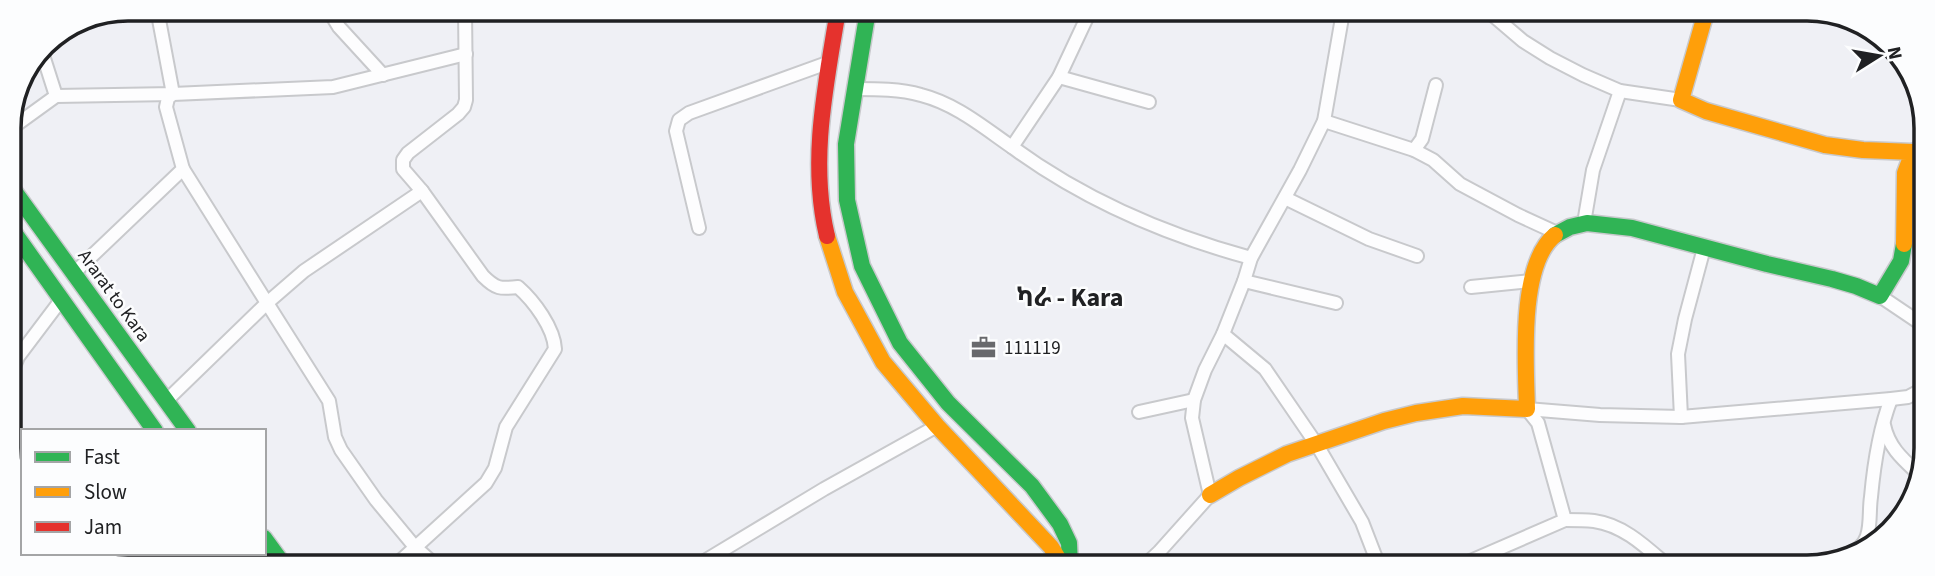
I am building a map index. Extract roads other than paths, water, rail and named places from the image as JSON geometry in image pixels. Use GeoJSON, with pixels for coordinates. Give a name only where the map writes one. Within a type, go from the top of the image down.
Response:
{"type":"FeatureCollection","features":[{"type":"Feature","properties":{"kind":"street"},"geometry":{"type":"LineString","coordinates":[[159,21],[173,94]]}},
{"type":"Feature","properties":{"kind":"street"},"geometry":{"type":"LineString","coordinates":[[336,21],[383,75]]}},
{"type":"Feature","properties":{"kind":"street"},"geometry":{"type":"LineString","coordinates":[[407,555],[486,483],[495,468],[506,427],[555,349],[555,338],[531,299],[518,287],[493,286],[483,276],[403,169],[403,160],[408,153],[464,107],[465,21]]}},
{"type":"Feature","properties":{"kind":"street"},"geometry":{"type":"LineString","coordinates":[[836,21],[821,112],[819,188],[831,252],[845,292],[883,362],[937,426],[1056,555]]}},
{"type":"Feature","properties":{"kind":"street"},"geometry":{"type":"LineString","coordinates":[[866,21],[846,144],[847,200],[862,266],[900,343],[948,403],[1031,486],[1060,524],[1069,543],[1070,555]]}},
{"type":"Feature","properties":{"kind":"street"},"geometry":{"type":"LineString","coordinates":[[1012,147],[1059,76],[1085,21]]}},
{"type":"Feature","properties":{"kind":"street"},"geometry":{"type":"LineString","coordinates":[[1210,495],[1192,418],[1194,400],[1223,334],[1251,258],[1324,121],[1341,21]]}},
{"type":"Feature","properties":{"kind":"street"},"geometry":{"type":"LineString","coordinates":[[1500,21],[1523,41],[1550,58],[1620,91],[1681,100],[1706,111],[1825,145],[1863,150],[1914,150]]}},
{"type":"Feature","properties":{"kind":"street"},"geometry":{"type":"LineString","coordinates":[[1681,100],[1703,21]]}},
{"type":"Feature","properties":{"kind":"street"},"geometry":{"type":"LineString","coordinates":[[21,121],[56,96],[333,87],[466,54]]}},
{"type":"Feature","properties":{"kind":"street"},"geometry":{"type":"LineString","coordinates":[[45,61],[56,96]]}},
{"type":"Feature","properties":{"kind":"street"},"geometry":{"type":"LineString","coordinates":[[699,229],[676,131],[679,120],[689,113],[830,62]]}},
{"type":"Feature","properties":{"kind":"street"},"geometry":{"type":"LineString","coordinates":[[1059,76],[1149,102]]}},
{"type":"Feature","properties":{"kind":"street"},"geometry":{"type":"LineString","coordinates":[[1414,149],[1422,139],[1436,85]]}},
{"type":"Feature","properties":{"kind":"street"},"geometry":{"type":"LineString","coordinates":[[855,89],[919,94],[956,108],[1040,168],[1074,188],[1121,211],[1201,243],[1251,258]]}},
{"type":"Feature","properties":{"kind":"street"},"geometry":{"type":"LineString","coordinates":[[1584,223],[1593,170],[1620,91]]}},
{"type":"Feature","properties":{"kind":"street"},"geometry":{"type":"LineString","coordinates":[[173,94],[166,107],[183,169],[329,401],[335,438],[341,450],[376,500],[424,555]]}},
{"type":"Feature","properties":{"kind":"street"},"geometry":{"type":"LineString","coordinates":[[1324,121],[1414,149],[1433,160],[1460,184],[1557,233]]}},
{"type":"Feature","properties":{"kind":"street"},"geometry":{"type":"LineString","coordinates":[[1880,296],[1900,261],[1905,236],[1905,173],[1914,159]]}},
{"type":"Feature","properties":{"kind":"street"},"geometry":{"type":"LineString","coordinates":[[74,273],[183,169]]}},
{"type":"Feature","properties":{"kind":"street"},"geometry":{"type":"LineString","coordinates":[[166,401],[304,271],[422,191]]}},
{"type":"Feature","properties":{"kind":"street"},"geometry":{"type":"LineString","coordinates":[[1285,198],[1369,239],[1417,256]]}},
{"type":"Feature","properties":{"kind":"street","name":"Ararat to Kara"},"geometry":{"type":"LineString","coordinates":[[21,200],[187,429]]}},
{"type":"Feature","properties":{"kind":"street"},"geometry":{"type":"LineString","coordinates":[[1565,520],[1538,422],[1527,409],[1527,334],[1531,281],[1539,254],[1557,233],[1584,223],[1621,225],[1653,232],[1704,248],[1861,286],[1914,319]]}},
{"type":"Feature","properties":{"kind":"street"},"geometry":{"type":"LineString","coordinates":[[21,243],[154,429]]}},
{"type":"Feature","properties":{"kind":"street"},"geometry":{"type":"LineString","coordinates":[[1681,417],[1678,354],[1704,248]]}},
{"type":"Feature","properties":{"kind":"street"},"geometry":{"type":"LineString","coordinates":[[21,254],[26,250]]}},
{"type":"Feature","properties":{"kind":"street"},"geometry":{"type":"LineString","coordinates":[[1244,281],[1336,303]]}},
{"type":"Feature","properties":{"kind":"street"},"geometry":{"type":"LineString","coordinates":[[1471,287],[1531,281]]}},
{"type":"Feature","properties":{"kind":"street"},"geometry":{"type":"LineString","coordinates":[[21,353],[61,300]]}},
{"type":"Feature","properties":{"kind":"street"},"geometry":{"type":"LineString","coordinates":[[1223,334],[1265,369],[1317,445],[1362,522],[1375,555]]}},
{"type":"Feature","properties":{"kind":"street"},"geometry":{"type":"LineString","coordinates":[[1156,555],[1210,495],[1239,478],[1287,454],[1416,413],[1463,406],[1681,417],[1891,399],[1914,394]]}},
{"type":"Feature","properties":{"kind":"street"},"geometry":{"type":"LineString","coordinates":[[1866,537],[1882,421],[1891,399]]}},
{"type":"Feature","properties":{"kind":"street"},"geometry":{"type":"LineString","coordinates":[[1139,412],[1194,400]]}},
{"type":"Feature","properties":{"kind":"street"},"geometry":{"type":"LineString","coordinates":[[1882,421],[1887,439],[1912,467]]}},
{"type":"Feature","properties":{"kind":"street"},"geometry":{"type":"LineString","coordinates":[[715,555],[824,489],[937,426]]}},
{"type":"Feature","properties":{"kind":"street"},"geometry":{"type":"LineString","coordinates":[[1485,555],[1565,520],[1595,521],[1616,527],[1654,555]]}},
{"type":"Feature","properties":{"kind":"street"},"geometry":{"type":"LineString","coordinates":[[266,541],[276,555]]}},
{"type":"Feature","properties":{"kind":"place","name":"111119"},"geometry":{"type":"Point","coordinates":[984,347]}},
{"type":"Feature","properties":{"kind":"district","name":"ካራ - Kara"},"geometry":{"type":"Point","coordinates":[1070,297]}}]}
